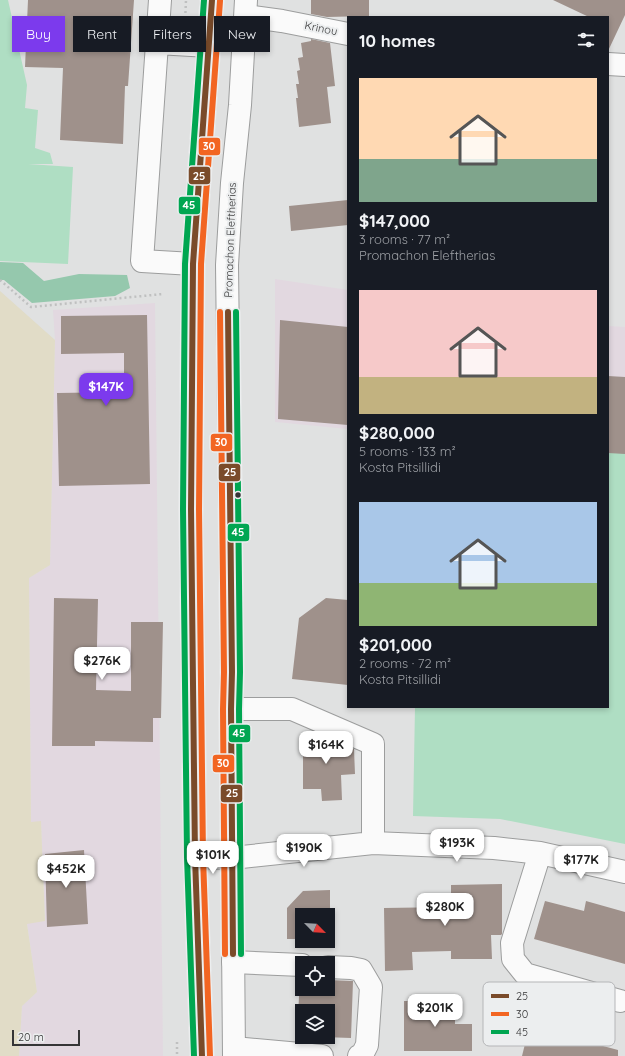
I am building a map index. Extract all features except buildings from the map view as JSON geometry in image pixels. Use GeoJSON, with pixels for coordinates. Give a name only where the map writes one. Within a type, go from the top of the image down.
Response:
{"type":"FeatureCollection","features":[{"type":"Feature","properties":{"kind":"main road"},"geometry":{"type":"LineString","coordinates":[[159,16],[160,0]]}},
{"type":"Feature","properties":{"kind":"main road"},"geometry":{"type":"LineString","coordinates":[[202,1056],[195,857],[191,509],[193,264],[212,0]]}},
{"type":"Feature","properties":{"kind":"main road","name":"Krinou"},"geometry":{"type":"LineString","coordinates":[[246,8],[282,21],[347,34]]}},
{"type":"Feature","properties":{"kind":"main road","name":"Promachon Eleftherias"},"geometry":{"type":"LineString","coordinates":[[234,1052],[232,672],[227,265],[246,8]]}},
{"type":"Feature","properties":{"kind":"main road"},"geometry":{"type":"LineString","coordinates":[[155,52],[142,261],[193,264]]}},
{"type":"Feature","properties":{"kind":"main road"},"geometry":{"type":"LineString","coordinates":[[609,64],[625,65]]}},
{"type":"Feature","properties":{"kind":"main road"},"geometry":{"type":"LineString","coordinates":[[231,709],[292,709],[373,744],[373,843]]}},
{"type":"Feature","properties":{"kind":"main road"},"geometry":{"type":"LineString","coordinates":[[195,857],[232,858],[373,843],[494,848],[540,853],[625,872]]}},
{"type":"Feature","properties":{"kind":"main road"},"geometry":{"type":"LineString","coordinates":[[540,853],[512,943],[512,959],[525,974],[553,982]]}},
{"type":"Feature","properties":{"kind":"main road"},"geometry":{"type":"LineString","coordinates":[[233,962],[295,965]]}},
{"type":"Feature","properties":{"kind":"main road"},"geometry":{"type":"LineString","coordinates":[[335,967],[361,970],[371,987],[367,1045],[362,1054],[359,1056]]}},
{"type":"Feature","properties":{"kind":"main road"},"geometry":{"type":"LineString","coordinates":[[615,1000],[620,1001]]}},
{"type":"Feature","properties":{"kind":"main road"},"geometry":{"type":"LineString","coordinates":[[234,1052],[322,1056]]}},
{"type":"Feature","properties":{"kind":"path"},"geometry":{"type":"LineString","coordinates":[[0,280],[31,307],[163,294]]}},
{"type":"Feature","properties":{"kind":"shaded area"},"geometry":{"type":"Polygon","coordinates":[[[275,279],[347,290],[347,429],[275,422],[275,279]]]}},
{"type":"Feature","properties":{"kind":"shaded area"},"geometry":{"type":"Polygon","coordinates":[[[155,303],[163,1056],[19,1056],[22,1006],[37,992],[27,923],[45,920],[41,822],[31,822],[29,578],[50,565],[55,340],[53,310],[155,303]]]}},
{"type":"Feature","properties":{"kind":"shaded area"},"geometry":{"type":"Polygon","coordinates":[[[609,326],[625,327],[625,454],[609,453],[609,326]]]}},
{"type":"Feature","properties":{"kind":"green space"},"geometry":{"type":"Polygon","coordinates":[[[0,0],[8,0],[12,18],[12,52],[20,52],[27,85],[25,108],[38,110],[35,148],[50,153],[53,164],[28,164],[73,167],[68,264],[0,261],[0,0]]]}},
{"type":"Feature","properties":{"kind":"green space"},"geometry":{"type":"Polygon","coordinates":[[[0,262],[23,263],[44,281],[79,274],[127,275],[130,288],[115,296],[32,303],[4,280],[0,280],[0,262]]]}},
{"type":"Feature","properties":{"kind":"green space"},"geometry":{"type":"Polygon","coordinates":[[[609,445],[625,447],[625,844],[500,819],[413,816],[415,708],[609,708],[609,445]]]}},
{"type":"Feature","properties":{"kind":"sand"},"geometry":{"type":"Polygon","coordinates":[[[0,291],[55,340],[50,565],[29,578],[31,822],[41,821],[45,921],[27,924],[37,992],[22,1006],[19,1056],[0,1056],[0,291]]]}},
{"type":"Feature","properties":{"kind":"transit line","name":"45"},"geometry":{"type":"LineString","coordinates":[[194,1056],[187,857],[183,509],[185,264],[204,0]]}},
{"type":"Feature","properties":{"kind":"transit line","name":"25"},"geometry":{"type":"LineString","coordinates":[[202,1056],[195,857],[191,509],[193,264],[212,0]]}},
{"type":"Feature","properties":{"kind":"transit line","name":"30"},"geometry":{"type":"LineString","coordinates":[[210,1056],[203,857],[199,509],[201,264],[220,1]]}},
{"type":"Feature","properties":{"kind":"transit line","name":"30"},"geometry":{"type":"LineString","coordinates":[[220,312],[225,954]]}},
{"type":"Feature","properties":{"kind":"transit line","name":"25"},"geometry":{"type":"LineString","coordinates":[[228,312],[233,954]]}},
{"type":"Feature","properties":{"kind":"transit line","name":"45"},"geometry":{"type":"LineString","coordinates":[[236,312],[241,954]]}}]}
